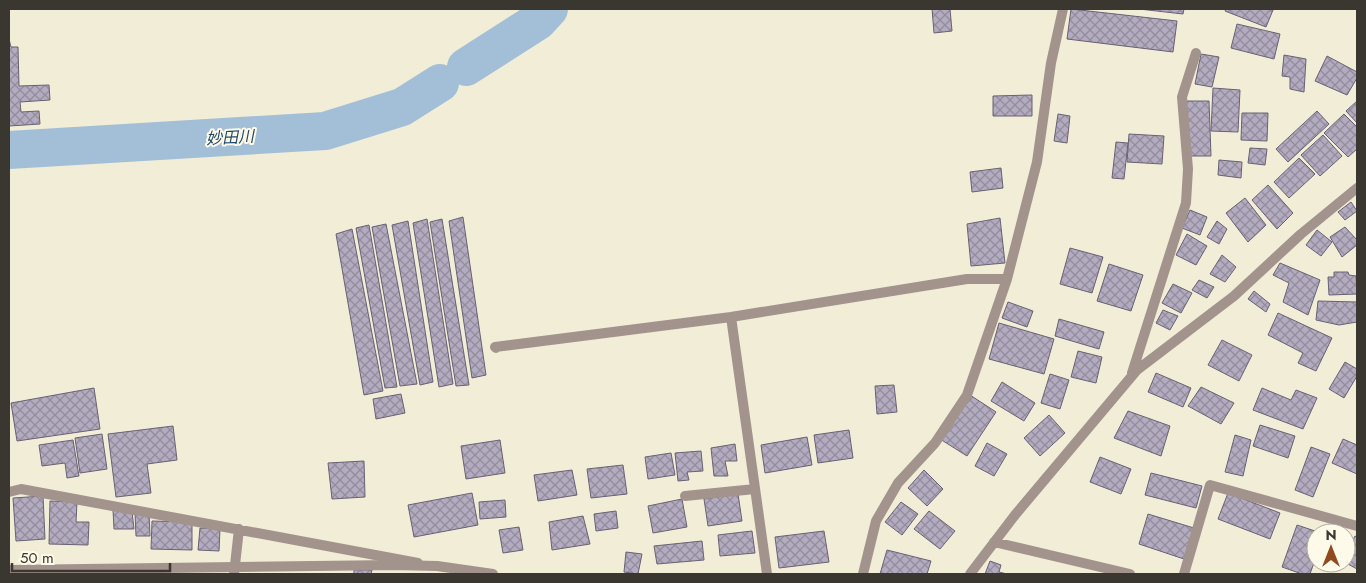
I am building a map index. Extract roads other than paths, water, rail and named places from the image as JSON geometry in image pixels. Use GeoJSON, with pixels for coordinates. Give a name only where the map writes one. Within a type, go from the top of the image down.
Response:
{"type":"FeatureCollection","features":[{"type":"Feature","properties":{"kind":"street"},"geometry":{"type":"LineString","coordinates":[[863,574],[876,521],[898,483],[935,443],[967,395],[1007,279],[1037,162],[1051,63],[1063,9]]}},
{"type":"Feature","properties":{"kind":"street"},"geometry":{"type":"LineString","coordinates":[[1131,377],[1186,203],[1188,169],[1182,97],[1196,53]]}},
{"type":"Feature","properties":{"kind":"street"},"geometry":{"type":"LineString","coordinates":[[970,574],[994,542],[1137,370],[1234,296],[1300,234],[1357,188]]}},
{"type":"Feature","properties":{"kind":"street"},"geometry":{"type":"LineString","coordinates":[[496,348],[495,346],[731,317],[967,279],[1007,279]]}},
{"type":"Feature","properties":{"kind":"street"},"geometry":{"type":"LineString","coordinates":[[731,317],[767,574]]}},
{"type":"Feature","properties":{"kind":"street"},"geometry":{"type":"LineString","coordinates":[[1184,574],[1210,485],[1357,526]]}},
{"type":"Feature","properties":{"kind":"street"},"geometry":{"type":"LineString","coordinates":[[9,492],[21,489],[437,566],[493,574]]}},
{"type":"Feature","properties":{"kind":"street"},"geometry":{"type":"LineString","coordinates":[[685,496],[755,489]]}},
{"type":"Feature","properties":{"kind":"street"},"geometry":{"type":"LineString","coordinates":[[234,571],[238,529]]}},
{"type":"Feature","properties":{"kind":"street"},"geometry":{"type":"LineString","coordinates":[[994,542],[1130,574]]}},
{"type":"Feature","properties":{"kind":"street"},"geometry":{"type":"LineString","coordinates":[[9,570],[234,571],[437,566]]}},
{"type":"Feature","properties":{"kind":"waterway","name":"妙田川"},"geometry":{"type":"LineString","coordinates":[[466,67],[538,21],[549,9]]}},
{"type":"Feature","properties":{"kind":"waterway","name":"妙田川"},"geometry":{"type":"LineString","coordinates":[[9,150],[325,131],[402,107],[440,83]]}}]}
